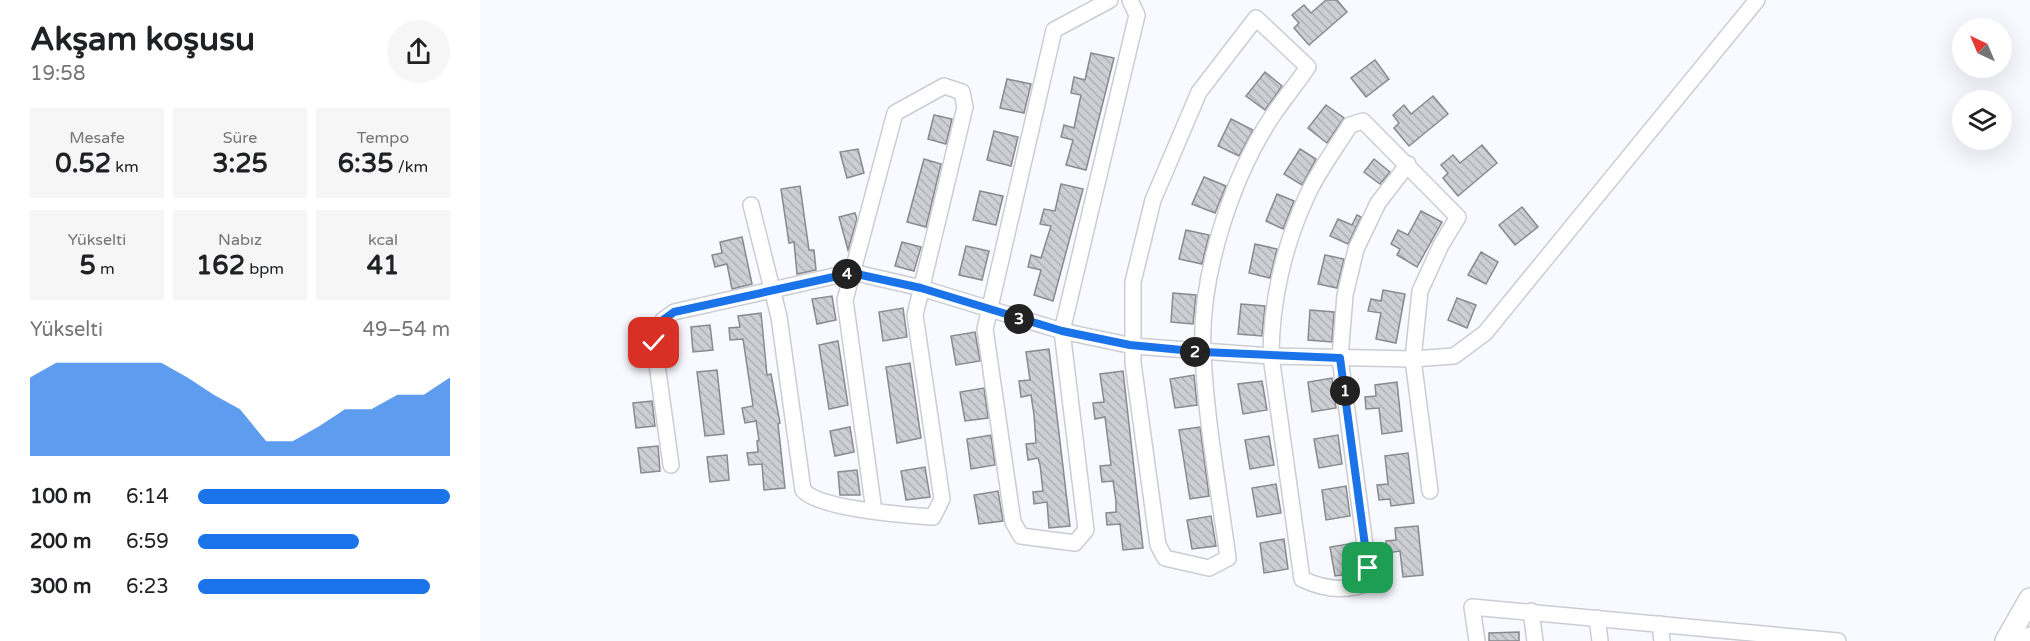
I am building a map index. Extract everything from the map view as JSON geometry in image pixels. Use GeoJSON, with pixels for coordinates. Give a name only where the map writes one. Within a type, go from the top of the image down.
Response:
{"type":"FeatureCollection","features":[{"type":"Feature","properties":{"kind":"main road"},"geometry":{"type":"LineString","coordinates":[[2020,638],[2030,599]]}},
{"type":"Feature","properties":{"kind":"street"},"geometry":{"type":"LineString","coordinates":[[1110,0],[1054,30],[986,329],[1012,522],[1021,536],[1075,543],[1086,530],[1062,331],[1137,15],[1130,0]]}},
{"type":"Feature","properties":{"kind":"street"},"geometry":{"type":"LineString","coordinates":[[671,465],[654,343],[663,320],[674,312],[852,273],[921,288],[1062,331],[1133,346],[1271,356],[1413,359],[1454,356],[1485,333],[1757,0]]}},
{"type":"Feature","properties":{"kind":"street"},"geometry":{"type":"LineString","coordinates":[[1256,18],[1308,68],[1272,116],[1242,174],[1216,244],[1206,300],[1203,352],[1227,558],[1209,568],[1165,558],[1158,545],[1133,363],[1133,282],[1153,200],[1199,92],[1256,18]]}},
{"type":"Feature","properties":{"kind":"street"},"geometry":{"type":"LineString","coordinates":[[751,205],[779,317],[803,490],[810,499],[874,511],[933,518],[942,499],[915,315],[965,107],[962,92],[944,86],[895,113],[845,300],[874,511]]}},
{"type":"Feature","properties":{"kind":"street"},"geometry":{"type":"LineString","coordinates":[[1408,164],[1378,203],[1356,249],[1345,295],[1340,358],[1368,568],[1365,584],[1347,591],[1313,585],[1302,579],[1271,356],[1271,323],[1288,242],[1307,194],[1350,125],[1363,121],[1408,164],[1458,217],[1441,245],[1420,291],[1413,359],[1430,491]]}},
{"type":"Feature","properties":{"kind":"street"},"geometry":{"type":"LineString","coordinates":[[1477,641],[1472,607],[1660,624],[1724,635],[1838,641]]}},
{"type":"Feature","properties":{"kind":"street"},"geometry":{"type":"LineString","coordinates":[[1531,611],[1535,641]]}},
{"type":"Feature","properties":{"kind":"street"},"geometry":{"type":"LineString","coordinates":[[1597,618],[1600,641]]}},
{"type":"Feature","properties":{"kind":"street"},"geometry":{"type":"LineString","coordinates":[[1660,624],[1662,641]]}},
{"type":"Feature","properties":{"kind":"building"},"geometry":{"type":"Polygon","coordinates":[[[1326,0],[1337,0],[1347,12],[1309,45],[1294,28],[1299,23],[1292,15],[1304,5],[1311,13],[1326,0]]]}},
{"type":"Feature","properties":{"kind":"building"},"geometry":{"type":"Polygon","coordinates":[[[1091,53],[1114,58],[1086,170],[1066,165],[1073,140],[1061,137],[1064,125],[1074,128],[1081,95],[1071,93],[1074,77],[1085,80],[1091,53]]]}},
{"type":"Feature","properties":{"kind":"building"},"geometry":{"type":"Polygon","coordinates":[[[1375,60],[1389,79],[1366,97],[1351,78],[1375,60]]]}},
{"type":"Feature","properties":{"kind":"building"},"geometry":{"type":"Polygon","coordinates":[[[1265,72],[1282,86],[1265,110],[1246,96],[1265,72]]]}},
{"type":"Feature","properties":{"kind":"building"},"geometry":{"type":"Polygon","coordinates":[[[1007,79],[1031,84],[1024,113],[1000,108],[1007,79]]]}},
{"type":"Feature","properties":{"kind":"building"},"geometry":{"type":"Polygon","coordinates":[[[1433,96],[1448,114],[1409,146],[1394,128],[1399,123],[1393,115],[1404,105],[1411,114],[1433,96]]]}},
{"type":"Feature","properties":{"kind":"building"},"geometry":{"type":"Polygon","coordinates":[[[1326,105],[1344,118],[1327,143],[1308,128],[1326,105]]]}},
{"type":"Feature","properties":{"kind":"building"},"geometry":{"type":"Polygon","coordinates":[[[934,115],[952,119],[946,144],[928,139],[934,115]]]}},
{"type":"Feature","properties":{"kind":"building"},"geometry":{"type":"Polygon","coordinates":[[[1231,119],[1253,130],[1239,156],[1218,146],[1231,119]]]}},
{"type":"Feature","properties":{"kind":"building"},"geometry":{"type":"Polygon","coordinates":[[[994,131],[1018,137],[1011,166],[987,160],[994,131]]]}},
{"type":"Feature","properties":{"kind":"building"},"geometry":{"type":"Polygon","coordinates":[[[1482,145],[1497,163],[1458,196],[1443,178],[1448,173],[1441,165],[1453,155],[1460,163],[1482,145]]]}},
{"type":"Feature","properties":{"kind":"building"},"geometry":{"type":"Polygon","coordinates":[[[858,149],[864,173],[847,178],[840,152],[858,149]]]}},
{"type":"Feature","properties":{"kind":"building"},"geometry":{"type":"Polygon","coordinates":[[[1300,149],[1316,159],[1302,185],[1284,174],[1300,149]]]}},
{"type":"Feature","properties":{"kind":"building"},"geometry":{"type":"Polygon","coordinates":[[[924,159],[941,164],[926,227],[907,222],[924,159]]]}},
{"type":"Feature","properties":{"kind":"building"},"geometry":{"type":"Polygon","coordinates":[[[1374,159],[1390,172],[1380,184],[1364,172],[1374,159]]]}},
{"type":"Feature","properties":{"kind":"building"},"geometry":{"type":"Polygon","coordinates":[[[1204,177],[1226,186],[1215,213],[1192,204],[1204,177]]]}},
{"type":"Feature","properties":{"kind":"building"},"geometry":{"type":"Polygon","coordinates":[[[1061,184],[1083,189],[1053,301],[1034,295],[1041,270],[1028,267],[1031,255],[1041,258],[1051,226],[1040,224],[1044,209],[1055,211],[1061,184]]]}},
{"type":"Feature","properties":{"kind":"building"},"geometry":{"type":"Polygon","coordinates":[[[800,186],[809,250],[814,250],[816,270],[797,274],[794,242],[789,243],[781,189],[800,186]]]}},
{"type":"Feature","properties":{"kind":"building"},"geometry":{"type":"Polygon","coordinates":[[[980,191],[1003,196],[996,225],[973,220],[980,191]]]}},
{"type":"Feature","properties":{"kind":"building"},"geometry":{"type":"Polygon","coordinates":[[[1277,194],[1294,201],[1283,229],[1266,221],[1277,194]]]}},
{"type":"Feature","properties":{"kind":"building"},"geometry":{"type":"Polygon","coordinates":[[[1522,207],[1538,227],[1515,245],[1499,225],[1522,207]]]}},
{"type":"Feature","properties":{"kind":"building"},"geometry":{"type":"Polygon","coordinates":[[[1421,211],[1442,222],[1417,267],[1397,255],[1400,249],[1391,244],[1398,230],[1408,235],[1421,211]]]}},
{"type":"Feature","properties":{"kind":"building"},"geometry":{"type":"Polygon","coordinates":[[[855,213],[857,219],[848,250],[839,217],[855,213]]]}},
{"type":"Feature","properties":{"kind":"building"},"geometry":{"type":"Polygon","coordinates":[[[1357,215],[1361,217],[1348,244],[1330,236],[1338,219],[1352,225],[1357,215]]]}},
{"type":"Feature","properties":{"kind":"building"},"geometry":{"type":"Polygon","coordinates":[[[1186,230],[1209,235],[1202,264],[1179,259],[1186,230]]]}},
{"type":"Feature","properties":{"kind":"building"},"geometry":{"type":"Polygon","coordinates":[[[742,237],[752,284],[732,289],[727,264],[715,267],[712,255],[722,253],[720,242],[742,237]]]}},
{"type":"Feature","properties":{"kind":"building"},"geometry":{"type":"Polygon","coordinates":[[[902,242],[921,247],[914,271],[895,266],[902,242]]]}},
{"type":"Feature","properties":{"kind":"building"},"geometry":{"type":"Polygon","coordinates":[[[1255,244],[1277,249],[1270,278],[1249,273],[1255,244]]]}},
{"type":"Feature","properties":{"kind":"building"},"geometry":{"type":"Polygon","coordinates":[[[966,246],[989,251],[982,280],[959,275],[966,246]]]}},
{"type":"Feature","properties":{"kind":"building"},"geometry":{"type":"Polygon","coordinates":[[[1481,252],[1498,262],[1486,284],[1468,275],[1481,252]]]}},
{"type":"Feature","properties":{"kind":"building"},"geometry":{"type":"Polygon","coordinates":[[[1325,255],[1344,259],[1337,288],[1318,284],[1325,255]]]}},
{"type":"Feature","properties":{"kind":"building"},"geometry":{"type":"Polygon","coordinates":[[[1383,290],[1405,294],[1396,343],[1376,339],[1381,313],[1368,311],[1371,299],[1381,301],[1383,290]]]}},
{"type":"Feature","properties":{"kind":"building"},"geometry":{"type":"Polygon","coordinates":[[[1173,293],[1196,295],[1193,324],[1171,322],[1173,293]]]}},
{"type":"Feature","properties":{"kind":"building"},"geometry":{"type":"Polygon","coordinates":[[[832,296],[836,320],[817,324],[812,299],[832,296]]]}},
{"type":"Feature","properties":{"kind":"building"},"geometry":{"type":"Polygon","coordinates":[[[1457,298],[1476,305],[1467,328],[1448,320],[1457,298]]]}},
{"type":"Feature","properties":{"kind":"building"},"geometry":{"type":"Polygon","coordinates":[[[1241,304],[1265,306],[1262,336],[1238,334],[1241,304]]]}},
{"type":"Feature","properties":{"kind":"building"},"geometry":{"type":"Polygon","coordinates":[[[903,308],[907,337],[883,341],[879,312],[903,308]]]}},
{"type":"Feature","properties":{"kind":"building"},"geometry":{"type":"Polygon","coordinates":[[[1310,310],[1334,312],[1332,342],[1308,340],[1310,310]]]}},
{"type":"Feature","properties":{"kind":"building"},"geometry":{"type":"Polygon","coordinates":[[[761,313],[767,375],[771,374],[780,423],[778,424],[785,488],[764,490],[762,464],[749,465],[747,453],[758,452],[757,441],[759,440],[756,421],[745,423],[742,408],[753,406],[743,339],[730,340],[729,328],[740,327],[738,316],[761,313]]]}},
{"type":"Feature","properties":{"kind":"building"},"geometry":{"type":"Polygon","coordinates":[[[710,325],[713,350],[693,352],[691,327],[710,325]]]}},
{"type":"Feature","properties":{"kind":"building"},"geometry":{"type":"Polygon","coordinates":[[[975,332],[980,361],[956,365],[951,336],[975,332]]]}},
{"type":"Feature","properties":{"kind":"building"},"geometry":{"type":"Polygon","coordinates":[[[838,341],[848,405],[829,409],[819,345],[838,341]]]}},
{"type":"Feature","properties":{"kind":"building"},"geometry":{"type":"Polygon","coordinates":[[[1049,349],[1070,526],[1049,528],[1047,502],[1034,504],[1033,492],[1043,491],[1038,458],[1028,460],[1026,444],[1036,443],[1034,415],[1031,395],[1021,397],[1019,381],[1030,380],[1026,352],[1049,349]]]}},
{"type":"Feature","properties":{"kind":"building"},"geometry":{"type":"Polygon","coordinates":[[[910,363],[921,438],[897,443],[886,367],[910,363]]]}},
{"type":"Feature","properties":{"kind":"building"},"geometry":{"type":"Polygon","coordinates":[[[717,370],[724,434],[705,436],[697,372],[717,370]]]}},
{"type":"Feature","properties":{"kind":"building"},"geometry":{"type":"Polygon","coordinates":[[[1123,371],[1143,548],[1123,550],[1120,524],[1107,525],[1106,513],[1116,512],[1116,501],[1113,481],[1102,482],[1100,466],[1111,465],[1105,417],[1095,419],[1093,403],[1104,402],[1100,374],[1123,371]]]}},
{"type":"Feature","properties":{"kind":"building"},"geometry":{"type":"Polygon","coordinates":[[[1194,375],[1197,405],[1175,408],[1170,379],[1194,375]]]}},
{"type":"Feature","properties":{"kind":"building"},"geometry":{"type":"Polygon","coordinates":[[[1332,378],[1336,408],[1312,412],[1308,382],[1332,378]]]}},
{"type":"Feature","properties":{"kind":"building"},"geometry":{"type":"Polygon","coordinates":[[[1262,381],[1267,410],[1243,414],[1238,384],[1262,381]]]}},
{"type":"Feature","properties":{"kind":"building"},"geometry":{"type":"Polygon","coordinates":[[[1397,382],[1402,431],[1382,434],[1379,408],[1366,409],[1365,397],[1376,396],[1375,385],[1397,382]]]}},
{"type":"Feature","properties":{"kind":"building"},"geometry":{"type":"Polygon","coordinates":[[[984,388],[988,418],[965,421],[960,392],[984,388]]]}},
{"type":"Feature","properties":{"kind":"building"},"geometry":{"type":"Polygon","coordinates":[[[652,401],[655,426],[636,428],[633,403],[652,401]]]}},
{"type":"Feature","properties":{"kind":"building"},"geometry":{"type":"Polygon","coordinates":[[[850,427],[854,452],[835,456],[830,431],[850,427]]]}},
{"type":"Feature","properties":{"kind":"building"},"geometry":{"type":"Polygon","coordinates":[[[1200,427],[1209,496],[1190,499],[1179,430],[1200,427]]]}},
{"type":"Feature","properties":{"kind":"building"},"geometry":{"type":"Polygon","coordinates":[[[991,435],[995,465],[971,469],[967,439],[991,435]]]}},
{"type":"Feature","properties":{"kind":"building"},"geometry":{"type":"Polygon","coordinates":[[[1338,435],[1342,464],[1319,468],[1314,439],[1338,435]]]}},
{"type":"Feature","properties":{"kind":"building"},"geometry":{"type":"Polygon","coordinates":[[[1269,436],[1274,465],[1250,469],[1245,440],[1269,436]]]}},
{"type":"Feature","properties":{"kind":"building"},"geometry":{"type":"Polygon","coordinates":[[[658,446],[660,471],[641,473],[638,448],[658,446]]]}},
{"type":"Feature","properties":{"kind":"building"},"geometry":{"type":"Polygon","coordinates":[[[1408,453],[1414,503],[1391,506],[1390,499],[1379,500],[1377,485],[1388,484],[1385,456],[1408,453]]]}},
{"type":"Feature","properties":{"kind":"building"},"geometry":{"type":"Polygon","coordinates":[[[727,455],[729,480],[710,482],[707,457],[727,455]]]}},
{"type":"Feature","properties":{"kind":"building"},"geometry":{"type":"Polygon","coordinates":[[[925,467],[930,497],[906,500],[901,471],[925,467]]]}},
{"type":"Feature","properties":{"kind":"building"},"geometry":{"type":"Polygon","coordinates":[[[857,470],[860,495],[840,495],[838,472],[857,470]]]}},
{"type":"Feature","properties":{"kind":"building"},"geometry":{"type":"Polygon","coordinates":[[[1276,484],[1281,513],[1257,517],[1252,488],[1276,484]]]}},
{"type":"Feature","properties":{"kind":"building"},"geometry":{"type":"Polygon","coordinates":[[[1346,486],[1350,516],[1326,520],[1322,490],[1346,486]]]}},
{"type":"Feature","properties":{"kind":"building"},"geometry":{"type":"Polygon","coordinates":[[[998,491],[1003,521],[979,524],[974,495],[998,491]]]}},
{"type":"Feature","properties":{"kind":"building"},"geometry":{"type":"Polygon","coordinates":[[[1211,516],[1216,546],[1192,549],[1187,520],[1211,516]]]}},
{"type":"Feature","properties":{"kind":"building"},"geometry":{"type":"Polygon","coordinates":[[[1418,526],[1423,575],[1403,577],[1400,551],[1387,553],[1386,541],[1396,540],[1395,528],[1418,526]]]}},
{"type":"Feature","properties":{"kind":"building"},"geometry":{"type":"Polygon","coordinates":[[[1284,539],[1288,569],[1264,573],[1260,543],[1284,539]]]}},
{"type":"Feature","properties":{"kind":"building"},"geometry":{"type":"Polygon","coordinates":[[[1354,543],[1357,573],[1335,576],[1330,547],[1354,543]]]}},
{"type":"Feature","properties":{"kind":"building"},"geometry":{"type":"Polygon","coordinates":[[[1519,632],[1519,641],[1489,641],[1489,633],[1519,632]]]}},
{"type":"Feature","properties":{"kind":"route"},"geometry":{"type":"LineString","coordinates":[[654,343],[663,320],[674,312],[852,273],[921,288],[1062,331],[1130,345],[1203,352],[1340,358],[1368,568]]}}]}
